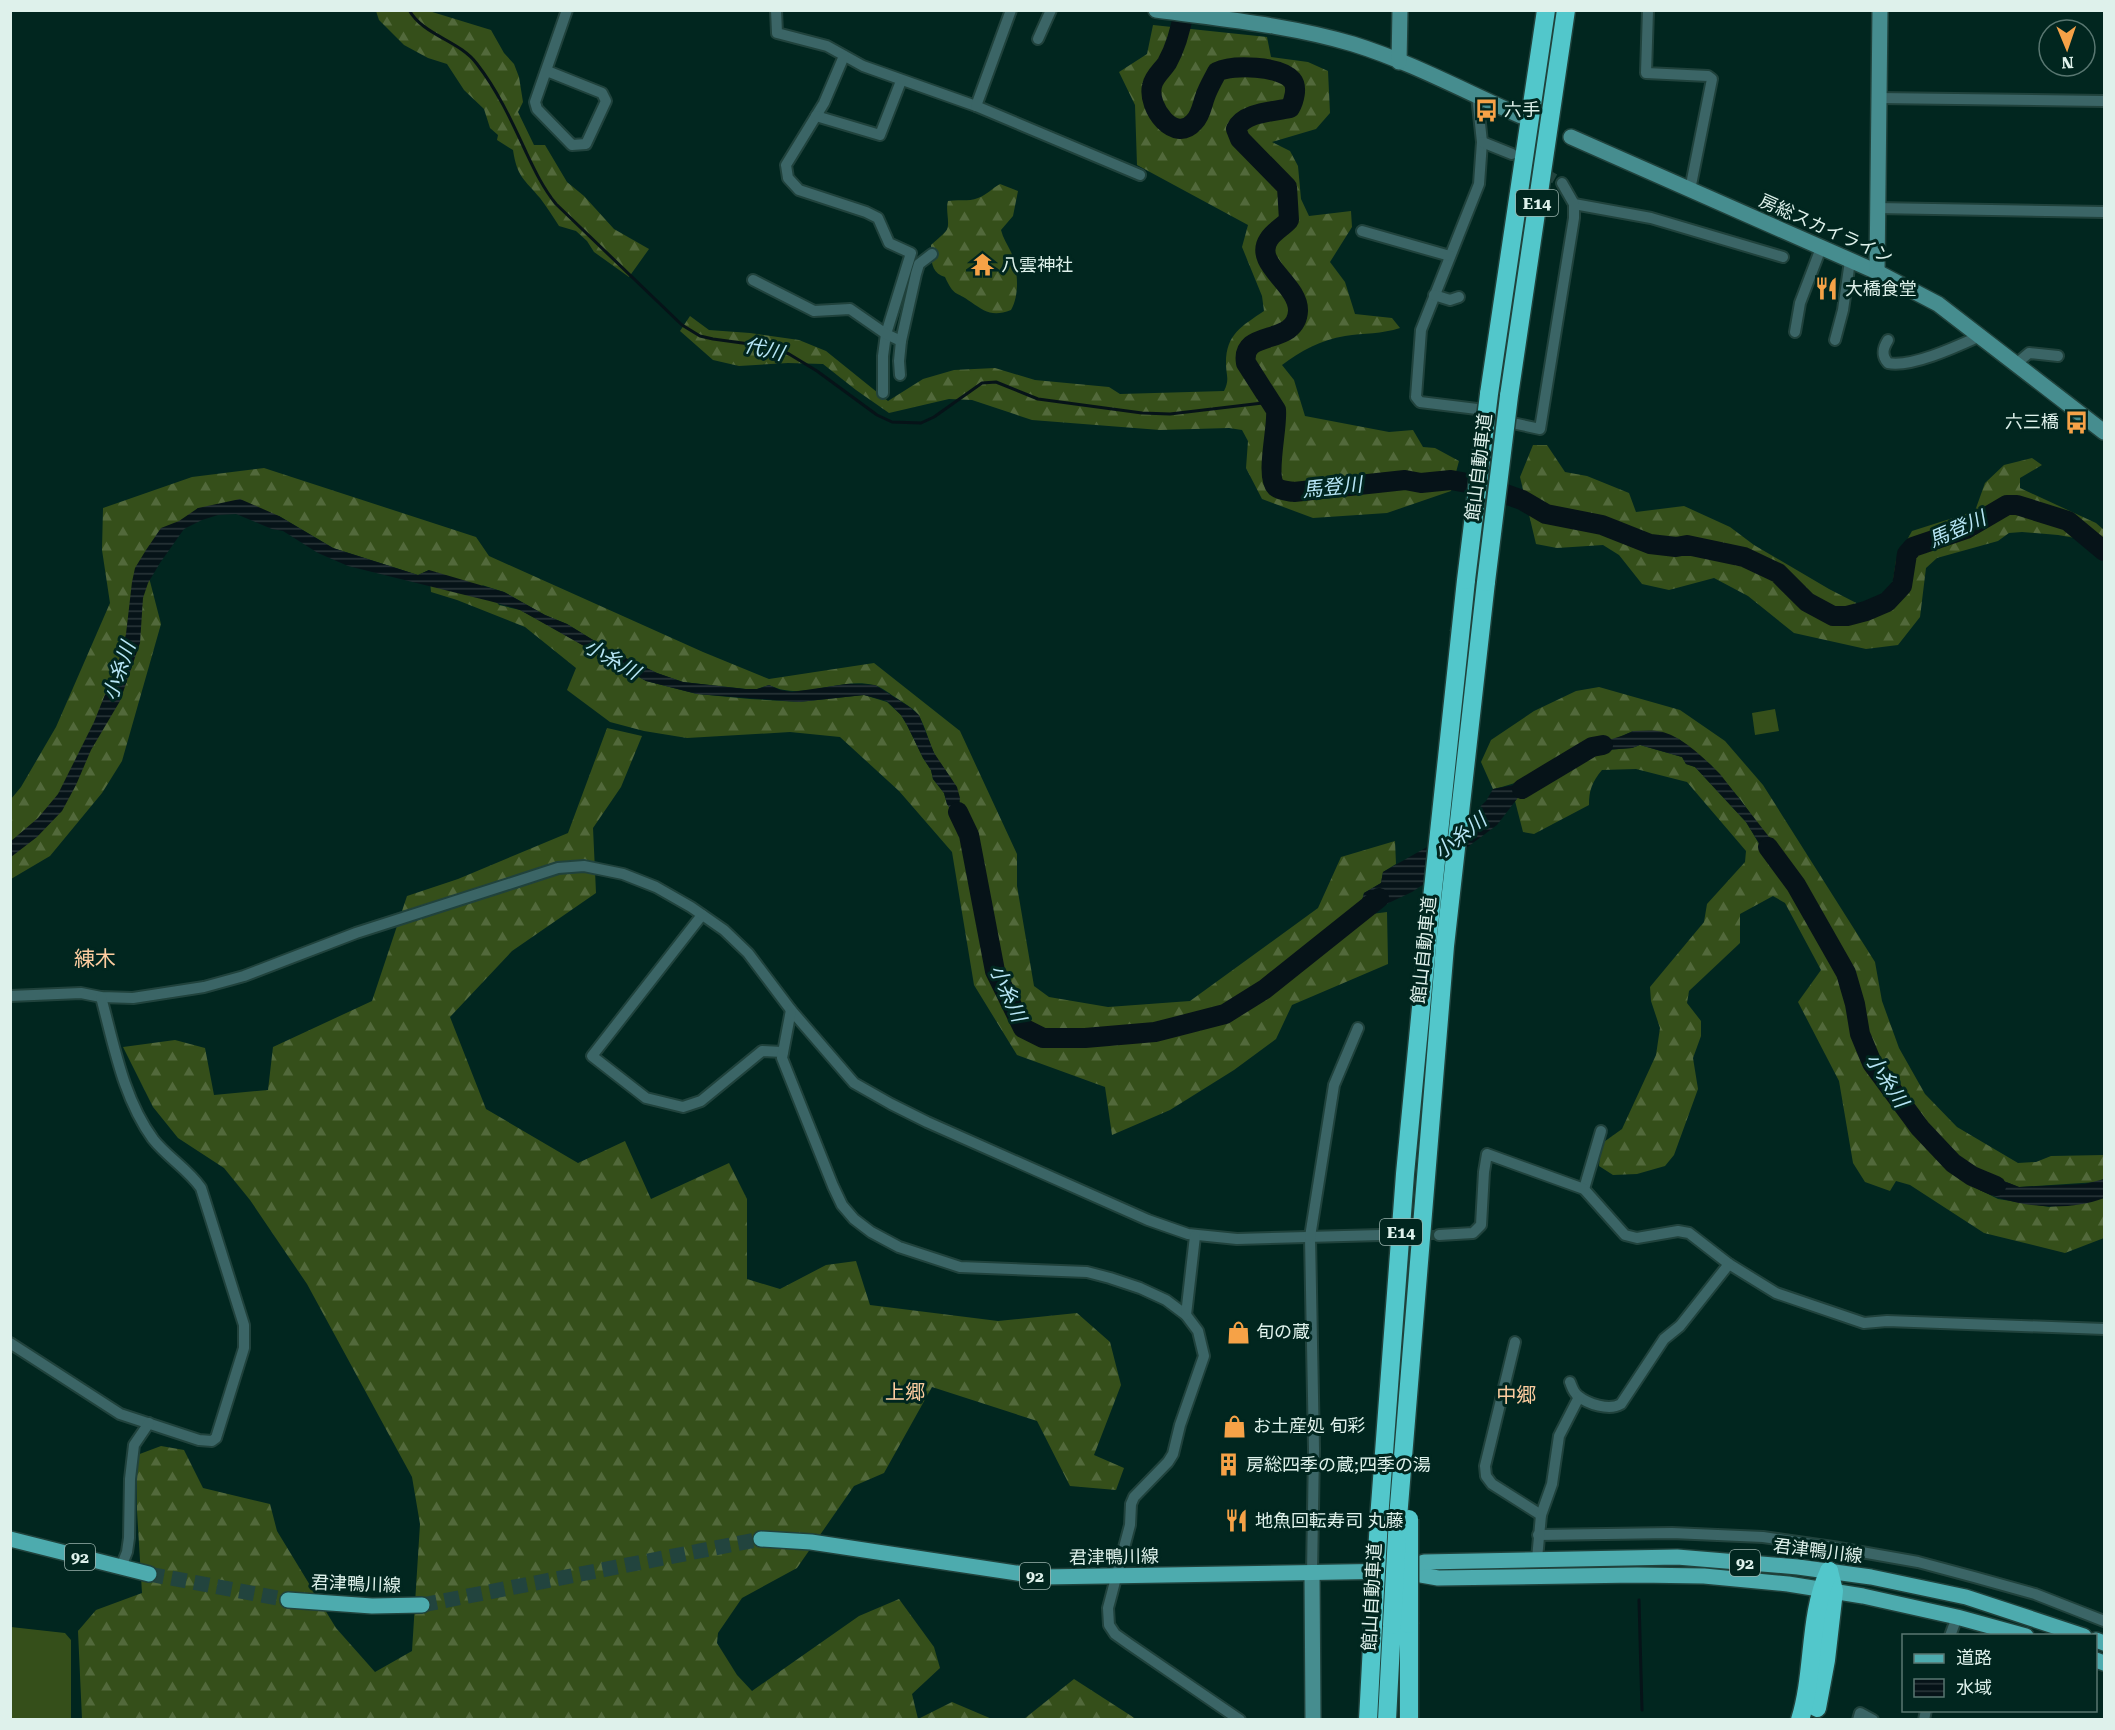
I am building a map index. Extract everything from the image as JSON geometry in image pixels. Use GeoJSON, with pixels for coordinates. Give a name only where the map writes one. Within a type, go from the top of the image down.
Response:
{"type":"FeatureCollection","features":[{"type":"Feature","properties":{"kind":"highway","name":"館山自動車道"},"geometry":{"type":"LineString","coordinates":[[1388,1719],[1401,1624],[1410,1368],[1451,723],[1489,394],[1546,10]]}},
{"type":"Feature","properties":{"kind":"highway","name":"館山自動車道"},"geometry":{"type":"LineString","coordinates":[[1368,1719],[1379,1519],[1406,1174],[1436,946],[1471,722],[1509,396],[1566,10]]}},
{"type":"Feature","properties":{"kind":"highway"},"geometry":{"type":"LineString","coordinates":[[1800,1719],[1807,1698],[1829,1571]]}},
{"type":"Feature","properties":{"kind":"highway"},"geometry":{"type":"LineString","coordinates":[[1813,1719],[1826,1660],[1827,1590]]}},
{"type":"Feature","properties":{"kind":"highway"},"geometry":{"type":"LineString","coordinates":[[1401,1624],[1409,1719]]}},
{"type":"Feature","properties":{"kind":"main road"},"geometry":{"type":"LineString","coordinates":[[1156,10],[1308,32],[1355,44],[1521,116]]}},
{"type":"Feature","properties":{"kind":"main road"},"geometry":{"type":"LineString","coordinates":[[1400,10],[1400,62]]}},
{"type":"Feature","properties":{"kind":"main road"},"geometry":{"type":"LineString","coordinates":[[1877,272],[1880,10]]}},
{"type":"Feature","properties":{"kind":"main road","name":"房総スカイライン"},"geometry":{"type":"LineString","coordinates":[[1571,137],[1877,272],[1938,304],[2104,432]]}},
{"type":"Feature","properties":{"kind":"main road","name":"92"},"geometry":{"type":"LineString","coordinates":[[10,1539],[149,1574]]}},
{"type":"Feature","properties":{"kind":"main road","name":"君津鴨川線"},"geometry":{"type":"LineString","coordinates":[[761,1539],[834,1545],[1043,1577],[1398,1571],[1438,1578],[1704,1576],[1827,1590],[1957,1617],[2022,1634]]}},
{"type":"Feature","properties":{"kind":"main road","name":"君津鴨川線"},"geometry":{"type":"LineString","coordinates":[[1398,1571],[1424,1562],[1677,1557],[1829,1571],[1966,1597],[2081,1634]]}},
{"type":"Feature","properties":{"kind":"main road"},"geometry":{"type":"LineString","coordinates":[[1312,1574],[1313,1719]]}},
{"type":"Feature","properties":{"kind":"main road","name":"君津鴨川線"},"geometry":{"type":"LineString","coordinates":[[288,1600],[372,1606],[422,1605]]}},
{"type":"Feature","properties":{"kind":"street"},"geometry":{"type":"LineString","coordinates":[[547,71],[602,93],[606,101],[586,144],[572,145],[537,109],[535,102],[567,10]]}},
{"type":"Feature","properties":{"kind":"street"},"geometry":{"type":"LineString","coordinates":[[776,10],[777,33],[827,46],[863,66],[976,106],[1140,175]]}},
{"type":"Feature","properties":{"kind":"street"},"geometry":{"type":"LineString","coordinates":[[976,106],[1011,10]]}},
{"type":"Feature","properties":{"kind":"street"},"geometry":{"type":"LineString","coordinates":[[1038,39],[1051,10]]}},
{"type":"Feature","properties":{"kind":"street"},"geometry":{"type":"LineString","coordinates":[[1648,10],[1647,73],[1708,76],[1712,79],[1690,190]]}},
{"type":"Feature","properties":{"kind":"street"},"geometry":{"type":"LineString","coordinates":[[844,56],[824,103],[786,165],[788,178],[799,190],[878,218],[889,243],[911,253],[886,334],[883,356],[883,393]]}},
{"type":"Feature","properties":{"kind":"street"},"geometry":{"type":"LineString","coordinates":[[816,116],[880,135],[901,81]]}},
{"type":"Feature","properties":{"kind":"street"},"geometry":{"type":"LineString","coordinates":[[1477,96],[1482,142],[1479,184],[1421,330],[1416,397],[1420,402],[1477,409]]}},
{"type":"Feature","properties":{"kind":"street"},"geometry":{"type":"LineString","coordinates":[[1878,98],[2104,101]]}},
{"type":"Feature","properties":{"kind":"street"},"geometry":{"type":"LineString","coordinates":[[1482,142],[1512,154]]}},
{"type":"Feature","properties":{"kind":"street"},"geometry":{"type":"LineString","coordinates":[[1517,424],[1540,429],[1574,218],[1574,204],[1562,183]]}},
{"type":"Feature","properties":{"kind":"street"},"geometry":{"type":"LineString","coordinates":[[1574,204],[1651,218],[1783,257]]}},
{"type":"Feature","properties":{"kind":"street"},"geometry":{"type":"LineString","coordinates":[[1876,208],[2104,212]]}},
{"type":"Feature","properties":{"kind":"street"},"geometry":{"type":"LineString","coordinates":[[1362,231],[1450,256]]}},
{"type":"Feature","properties":{"kind":"street"},"geometry":{"type":"LineString","coordinates":[[1795,332],[1800,303],[1821,248]]}},
{"type":"Feature","properties":{"kind":"street"},"geometry":{"type":"LineString","coordinates":[[900,375],[901,341],[920,264],[932,254]]}},
{"type":"Feature","properties":{"kind":"street"},"geometry":{"type":"LineString","coordinates":[[1834,340],[1842,310],[1850,261]]}},
{"type":"Feature","properties":{"kind":"street"},"geometry":{"type":"LineString","coordinates":[[753,280],[814,311],[850,309],[886,334],[901,341]]}},
{"type":"Feature","properties":{"kind":"street"},"geometry":{"type":"LineString","coordinates":[[1434,295],[1450,300],[1459,297]]}},
{"type":"Feature","properties":{"kind":"street"},"geometry":{"type":"LineString","coordinates":[[1888,340],[1884,346],[1883,356],[1888,363],[1893,364],[1921,359],[1980,336]]}},
{"type":"Feature","properties":{"kind":"street"},"geometry":{"type":"LineString","coordinates":[[2016,364],[2029,353],[2058,356]]}},
{"type":"Feature","properties":{"kind":"street"},"geometry":{"type":"LineString","coordinates":[[10,996],[81,993],[101,997],[133,998],[204,987],[244,976],[356,933],[558,868],[584,866],[624,874],[656,887],[724,930],[748,953],[791,1010],[854,1083],[927,1122],[1149,1220],[1195,1236],[1237,1239],[1381,1235]]}},
{"type":"Feature","properties":{"kind":"street"},"geometry":{"type":"LineString","coordinates":[[702,915],[592,1056],[646,1098],[683,1107],[701,1101],[762,1051],[783,1052]]}},
{"type":"Feature","properties":{"kind":"street"},"geometry":{"type":"LineString","coordinates":[[10,1343],[120,1414],[199,1440],[212,1441],[216,1438],[244,1348],[244,1326],[201,1188],[193,1175],[155,1141],[137,1115],[101,997]]}},
{"type":"Feature","properties":{"kind":"street"},"geometry":{"type":"LineString","coordinates":[[791,1010],[782,1058],[832,1186],[848,1212],[871,1232],[899,1247],[960,1267],[1095,1274],[1140,1288],[1166,1300],[1186,1315],[1198,1331],[1204,1356],[1180,1425],[1173,1454],[1134,1497],[1131,1504],[1130,1526],[1108,1608],[1109,1625],[1115,1634],[1240,1719]]}},
{"type":"Feature","properties":{"kind":"street"},"geometry":{"type":"LineString","coordinates":[[1312,1574],[1314,1449],[1310,1237],[1334,1085],[1358,1028]]}},
{"type":"Feature","properties":{"kind":"street"},"geometry":{"type":"LineString","coordinates":[[1584,1189],[1601,1131]]}},
{"type":"Feature","properties":{"kind":"street"},"geometry":{"type":"LineString","coordinates":[[1439,1235],[1473,1233],[1481,1225],[1487,1154],[1584,1189],[1625,1235],[1637,1238],[1678,1231],[1689,1233],[1729,1264],[1776,1293],[1864,1323],[1887,1321],[2104,1329]]}},
{"type":"Feature","properties":{"kind":"street"},"geometry":{"type":"LineString","coordinates":[[1186,1315],[1195,1236]]}},
{"type":"Feature","properties":{"kind":"street"},"geometry":{"type":"LineString","coordinates":[[1570,1382],[1579,1397],[1604,1407],[1614,1408],[1621,1404],[1664,1339],[1680,1326],[1729,1264]]}},
{"type":"Feature","properties":{"kind":"street"},"geometry":{"type":"LineString","coordinates":[[1515,1342],[1485,1466],[1485,1476],[1491,1484],[1541,1515]]}},
{"type":"Feature","properties":{"kind":"street"},"geometry":{"type":"LineString","coordinates":[[1537,1559],[1541,1515],[1552,1484],[1559,1436],[1579,1397]]}},
{"type":"Feature","properties":{"kind":"street"},"geometry":{"type":"LineString","coordinates":[[121,1567],[129,1538],[130,1479],[134,1445],[149,1423]]}},
{"type":"Feature","properties":{"kind":"street"},"geometry":{"type":"LineString","coordinates":[[1538,1535],[1672,1533],[1763,1537],[1833,1547],[1917,1562],[1951,1571],[2035,1594],[2104,1621]]}},
{"type":"Feature","properties":{"kind":"street"},"geometry":{"type":"LineString","coordinates":[[1950,1634],[1957,1617]]}},
{"type":"Feature","properties":{"kind":"street"},"geometry":{"type":"LineString","coordinates":[[1858,1719],[1860,1713],[1873,1719]]}},
{"type":"Feature","properties":{"kind":"green space"},"geometry":{"type":"Polygon","coordinates":[[[376,11],[429,11],[491,30],[504,53],[514,64],[519,77],[523,102],[518,112],[534,145],[545,145],[567,182],[584,196],[614,229],[649,249],[629,277],[594,252],[587,241],[576,231],[559,226],[522,177],[513,150],[497,140],[498,135],[490,128],[484,109],[464,90],[447,64],[428,58],[404,45],[379,20],[376,11]]]}},
{"type":"Feature","properties":{"kind":"green space"},"geometry":{"type":"Polygon","coordinates":[[[1153,25],[1267,37],[1271,57],[1308,62],[1328,71],[1330,113],[1316,129],[1272,142],[1290,151],[1298,166],[1301,199],[1309,216],[1351,211],[1352,227],[1330,262],[1345,282],[1355,314],[1392,318],[1400,328],[1328,340],[1296,355],[1282,365],[1294,380],[1305,416],[1389,432],[1413,430],[1423,447],[1435,448],[1459,461],[1451,491],[1387,513],[1313,518],[1262,499],[1246,468],[1248,441],[1242,430],[1229,428],[1160,430],[1032,420],[972,400],[949,399],[889,413],[823,364],[788,363],[739,366],[713,360],[680,331],[690,316],[709,330],[799,340],[826,351],[888,401],[923,379],[954,370],[995,368],[1035,380],[1109,387],[1120,394],[1224,391],[1229,345],[1242,326],[1264,311],[1262,296],[1242,247],[1248,225],[1137,165],[1135,105],[1119,72],[1147,54],[1153,25]]]}},
{"type":"Feature","properties":{"kind":"green space"},"geometry":{"type":"Polygon","coordinates":[[[1000,184],[1018,191],[1013,216],[1001,230],[1013,258],[1017,289],[1011,310],[994,313],[953,291],[945,277],[934,269],[931,260],[931,245],[947,228],[948,201],[978,198],[1000,184]]]}},
{"type":"Feature","properties":{"kind":"green space"},"geometry":{"type":"Polygon","coordinates":[[[1533,445],[1547,445],[1565,472],[1587,476],[1629,493],[1636,512],[1684,506],[1730,527],[1754,545],[1870,610],[1891,594],[1896,560],[1912,531],[1975,511],[1985,483],[2004,465],[2032,458],[2042,465],[2020,478],[2020,488],[2096,523],[2104,530],[2104,548],[2098,542],[2022,532],[2009,533],[1998,541],[1937,558],[1926,568],[1920,617],[1898,645],[1866,649],[1794,633],[1748,596],[1714,578],[1669,590],[1642,584],[1619,555],[1603,545],[1557,548],[1536,544],[1520,477],[1533,445]]]}},
{"type":"Feature","properties":{"kind":"green space"},"geometry":{"type":"Polygon","coordinates":[[[264,468],[476,537],[489,556],[703,652],[769,679],[874,663],[960,731],[1017,854],[1017,886],[1034,986],[1049,997],[1108,1007],[1190,1001],[1318,908],[1341,857],[1395,841],[1396,864],[1383,872],[1381,883],[1364,893],[1361,904],[1364,915],[1387,912],[1388,964],[1292,1005],[1276,1039],[1234,1070],[1170,1110],[1112,1135],[1105,1087],[1017,1055],[974,985],[952,852],[899,791],[840,737],[790,732],[687,738],[644,731],[610,722],[567,690],[576,668],[525,627],[431,592],[429,570],[418,575],[333,548],[279,516],[198,508],[145,562],[161,624],[122,761],[102,793],[50,856],[11,879],[11,799],[21,787],[56,727],[110,603],[102,550],[103,508],[192,477],[264,468]],[[482,585],[499,605],[520,610],[646,681],[697,694],[750,699],[799,702],[864,695],[887,702],[901,715],[907,725],[931,770],[933,779],[944,793],[947,804],[951,809],[959,808],[955,786],[935,755],[919,716],[910,707],[880,687],[860,683],[795,691],[782,690],[769,685],[757,689],[746,689],[683,682],[657,673],[611,651],[567,624],[545,615],[504,592],[482,585]]]}},
{"type":"Feature","properties":{"kind":"green space"},"geometry":{"type":"Polygon","coordinates":[[[1599,687],[1680,710],[1725,741],[1763,785],[1875,962],[1882,1001],[1899,1048],[1925,1094],[1957,1127],[2018,1163],[2036,1162],[2051,1156],[2104,1155],[2104,1179],[2097,1182],[2019,1187],[1991,1176],[1974,1187],[1998,1199],[2049,1207],[2104,1198],[2104,1238],[2065,1253],[1984,1233],[1910,1185],[1896,1181],[1890,1191],[1865,1182],[1853,1163],[1839,1081],[1798,1002],[1821,970],[1785,903],[1773,896],[1740,914],[1740,943],[1689,991],[1687,1003],[1701,1021],[1701,1036],[1693,1058],[1698,1089],[1674,1155],[1665,1166],[1637,1174],[1613,1175],[1599,1166],[1601,1144],[1622,1129],[1656,1055],[1660,1028],[1651,1001],[1650,987],[1704,922],[1707,904],[1745,862],[1746,851],[1687,782],[1636,769],[1602,770],[1592,786],[1589,805],[1534,834],[1523,832],[1515,801],[1523,791],[1543,776],[1493,789],[1481,762],[1491,740],[1534,711],[1576,691],[1599,687]],[[1633,731],[1580,755],[1583,757],[1606,750],[1632,748],[1640,745],[1682,757],[1686,764],[1695,767],[1746,822],[1764,852],[1787,860],[1711,765],[1679,739],[1633,731]]]}},
{"type":"Feature","properties":{"kind":"green space"},"geometry":{"type":"Polygon","coordinates":[[[1775,709],[1779,731],[1755,735],[1752,713],[1775,709]]]}},
{"type":"Feature","properties":{"kind":"green space"},"geometry":{"type":"Polygon","coordinates":[[[607,728],[642,736],[621,787],[593,828],[596,893],[512,951],[450,1017],[486,1109],[578,1163],[625,1141],[651,1199],[729,1163],[747,1199],[747,1279],[780,1289],[826,1265],[856,1261],[870,1305],[998,1321],[1077,1313],[1110,1342],[1121,1385],[1094,1455],[1124,1468],[1116,1490],[1070,1486],[1037,1421],[932,1387],[884,1473],[854,1486],[797,1568],[742,1598],[718,1633],[717,1643],[737,1675],[752,1691],[859,1616],[899,1599],[934,1647],[940,1668],[912,1694],[918,1719],[82,1719],[78,1631],[96,1610],[142,1593],[137,1511],[137,1455],[161,1446],[184,1450],[203,1488],[270,1504],[277,1531],[336,1628],[375,1672],[412,1651],[420,1524],[412,1477],[307,1284],[250,1200],[224,1168],[178,1138],[153,1107],[123,1047],[175,1040],[205,1048],[214,1095],[268,1090],[273,1047],[372,1001],[407,896],[458,879],[568,833],[607,728]]]}},
{"type":"Feature","properties":{"kind":"green space"},"geometry":{"type":"Polygon","coordinates":[[[11,1627],[65,1633],[71,1640],[71,1719],[11,1719],[11,1627]]]}},
{"type":"Feature","properties":{"kind":"green space"},"geometry":{"type":"Polygon","coordinates":[[[1074,1679],[1136,1719],[1024,1719],[1074,1679]]]}},
{"type":"Feature","properties":{"kind":"green space"},"geometry":{"type":"Polygon","coordinates":[[[952,1702],[992,1719],[918,1719],[952,1702]]]}},
{"type":"Feature","properties":{"kind":"water"},"geometry":{"type":"Polygon","coordinates":[[[240,499],[279,516],[333,548],[418,575],[429,570],[504,592],[545,615],[567,624],[611,651],[657,673],[683,682],[745,689],[757,689],[769,685],[792,692],[847,684],[875,685],[919,715],[934,753],[957,787],[960,798],[959,808],[969,835],[961,828],[947,804],[944,793],[933,779],[931,770],[901,715],[887,701],[864,695],[799,702],[697,694],[646,681],[520,610],[348,566],[318,553],[283,531],[272,529],[236,514],[218,515],[184,529],[160,563],[148,583],[143,598],[140,643],[120,701],[91,750],[62,811],[37,837],[11,857],[11,841],[38,818],[58,794],[94,722],[120,657],[126,634],[135,568],[146,550],[161,528],[179,521],[198,508],[240,499]]]}},
{"type":"Feature","properties":{"kind":"water"},"geometry":{"type":"Polygon","coordinates":[[[1633,731],[1654,731],[1674,736],[1707,761],[1720,774],[1787,860],[1783,867],[1764,851],[1746,822],[1695,767],[1686,764],[1682,757],[1640,745],[1632,748],[1606,750],[1583,758],[1580,755],[1589,747],[1633,731]]]}},
{"type":"Feature","properties":{"kind":"water"},"geometry":{"type":"Polygon","coordinates":[[[1534,775],[1544,776],[1523,791],[1497,825],[1465,849],[1468,818],[1486,801],[1493,789],[1514,785],[1534,775]]]}},
{"type":"Feature","properties":{"kind":"water"},"geometry":{"type":"Polygon","coordinates":[[[1427,847],[1424,884],[1363,915],[1359,914],[1364,893],[1381,883],[1383,872],[1427,847]]]}},
{"type":"Feature","properties":{"kind":"water"},"geometry":{"type":"Polygon","coordinates":[[[1972,1176],[1991,1176],[2019,1187],[2085,1184],[2104,1179],[2104,1198],[2073,1205],[2038,1206],[2020,1203],[1988,1194],[1974,1187],[1972,1176]]]}},
{"type":"Feature","properties":{"kind":"waterway","name":"代川"},"geometry":{"type":"LineString","coordinates":[[409,10],[423,26],[470,56],[485,74],[547,192],[556,204],[682,325],[700,336],[772,347],[789,354],[817,371],[877,415],[892,422],[921,423],[934,417],[982,383],[996,382],[1038,399],[1142,413],[1170,414],[1271,402]]}},
{"type":"Feature","properties":{"kind":"waterway","name":"馬登川"},"geometry":{"type":"LineString","coordinates":[[1184,10],[1173,50],[1152,86],[1152,95],[1158,113],[1171,126],[1179,129],[1187,128],[1194,122],[1217,72],[1224,69],[1245,67],[1267,69],[1286,75],[1295,86],[1290,108],[1252,116],[1240,123],[1236,129],[1240,139],[1287,187],[1289,220],[1271,236],[1265,248],[1266,257],[1271,266],[1292,292],[1298,311],[1295,322],[1288,329],[1251,345],[1246,352],[1246,363],[1276,410],[1272,462],[1273,481],[1276,487],[1294,492],[1405,480],[1421,483],[1451,480],[1483,486],[1522,500],[1546,514],[1602,525],[1650,544],[1676,547],[1687,545],[1744,557],[1778,573],[1807,602],[1833,616],[1847,616],[1887,602],[1902,586],[1907,554],[1913,547],[1966,529],[2007,505],[2017,505],[2068,521],[2104,551]]}},
{"type":"Feature","properties":{"kind":"waterway","name":"小糸川"},"geometry":{"type":"LineString","coordinates":[[1522,789],[1592,747],[1603,745]]}},
{"type":"Feature","properties":{"kind":"waterway","name":"小糸川"},"geometry":{"type":"LineString","coordinates":[[958,812],[969,835],[995,971],[1023,1028],[1043,1038],[1085,1038],[1155,1032],[1225,1014],[1265,989],[1379,898]]}},
{"type":"Feature","properties":{"kind":"waterway","name":"小糸川"},"geometry":{"type":"LineString","coordinates":[[1768,847],[1796,885],[1846,973],[1855,1004],[1860,1034],[1872,1063],[1920,1128],[1953,1163],[1972,1176],[1996,1186]]}},
{"type":"Feature","properties":{"kind":"waterway"},"geometry":{"type":"LineString","coordinates":[[1639,1600],[1642,1710]]}},
{"type":"Feature","properties":{"kind":"tunnel"},"geometry":{"type":"LineString","coordinates":[[1520,159],[1562,183]]}},
{"type":"Feature","properties":{"kind":"tunnel"},"geometry":{"type":"LineString","coordinates":[[1451,626],[1490,639]]}},
{"type":"Feature","properties":{"kind":"tunnel"},"geometry":{"type":"LineString","coordinates":[[1381,1235],[1439,1235]]}},
{"type":"Feature","properties":{"kind":"tunnel"},"geometry":{"type":"LineString","coordinates":[[422,1605],[761,1539]]}},
{"type":"Feature","properties":{"kind":"tunnel"},"geometry":{"type":"LineString","coordinates":[[149,1574],[288,1600]]}},
{"type":"Feature","properties":{"kind":"place","name":"六手"},"geometry":{"type":"Point","coordinates":[1486,110]}},
{"type":"Feature","properties":{"kind":"place","name":"八雲神社"},"geometry":{"type":"Point","coordinates":[983,265]}},
{"type":"Feature","properties":{"kind":"place","name":"大橋食堂"},"geometry":{"type":"Point","coordinates":[1827,289]}},
{"type":"Feature","properties":{"kind":"place","name":"六三橋"},"geometry":{"type":"Point","coordinates":[2077,422]}},
{"type":"Feature","properties":{"kind":"place","name":"旬の蔵"},"geometry":{"type":"Point","coordinates":[1238,1332]}},
{"type":"Feature","properties":{"kind":"place","name":"お土産処 旬彩"},"geometry":{"type":"Point","coordinates":[1235,1426]}},
{"type":"Feature","properties":{"kind":"place","name":"房総四季の蔵;四季の湯"},"geometry":{"type":"Point","coordinates":[1228,1465]}},
{"type":"Feature","properties":{"kind":"place","name":"地魚回転寿司 丸藤"},"geometry":{"type":"Point","coordinates":[1237,1521]}},
{"type":"Feature","properties":{"kind":"district","name":"練木"},"geometry":{"type":"Point","coordinates":[95,959]}},
{"type":"Feature","properties":{"kind":"district","name":"上郷"},"geometry":{"type":"Point","coordinates":[905,1392]}},
{"type":"Feature","properties":{"kind":"district","name":"中郷"},"geometry":{"type":"Point","coordinates":[1516,1395]}}]}
